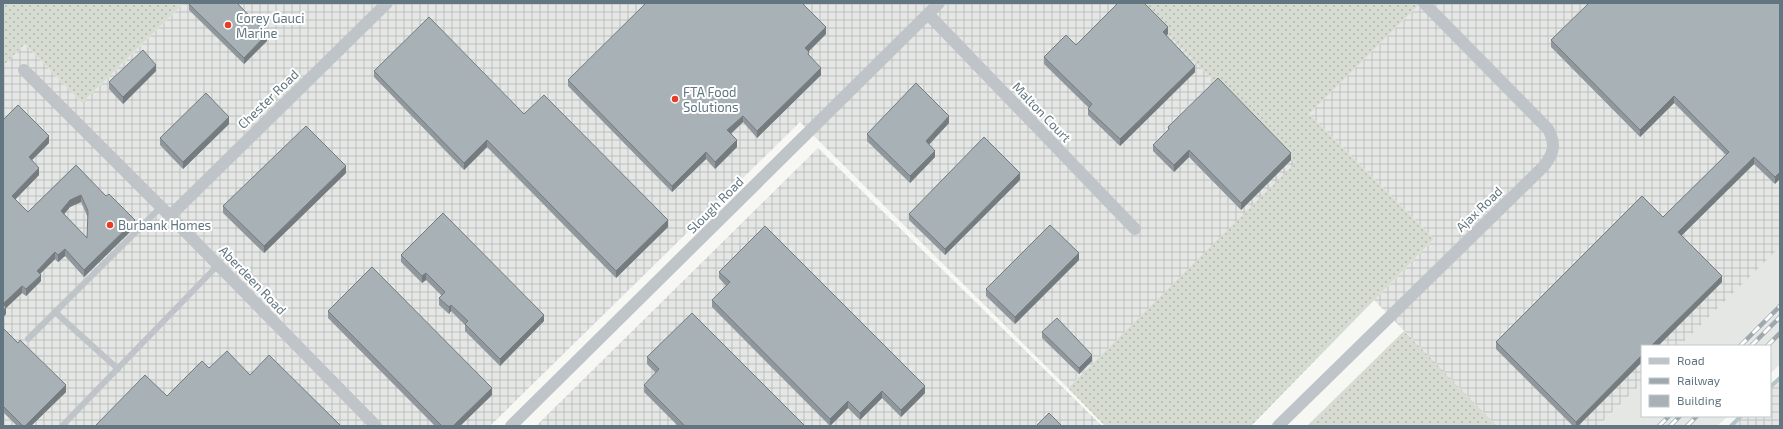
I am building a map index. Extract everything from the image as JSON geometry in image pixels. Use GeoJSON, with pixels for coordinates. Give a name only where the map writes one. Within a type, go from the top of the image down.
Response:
{"type":"FeatureCollection","features":[{"type":"Feature","properties":{"kind":"street","name":"Chester Road"},"geometry":{"type":"LineString","coordinates":[[170,216],[387,3]]}},
{"type":"Feature","properties":{"kind":"street","name":"Slough Road"},"geometry":{"type":"LineString","coordinates":[[511,426],[940,3]]}},
{"type":"Feature","properties":{"kind":"street","name":"Ajax Road"},"geometry":{"type":"LineString","coordinates":[[1278,426],[1544,166],[1552,153],[1553,141],[1548,130],[1424,3]]}},
{"type":"Feature","properties":{"kind":"street","name":"Malton Court"},"geometry":{"type":"LineString","coordinates":[[928,14],[1135,229]]}},
{"type":"Feature","properties":{"kind":"street","name":"Aberdeen Road"},"geometry":{"type":"LineString","coordinates":[[24,70],[376,426]]}},
{"type":"Feature","properties":{"kind":"lane"},"geometry":{"type":"LineString","coordinates":[[28,339],[161,207]]}},
{"type":"Feature","properties":{"kind":"lane"},"geometry":{"type":"LineString","coordinates":[[62,426],[218,265]]}},
{"type":"Feature","properties":{"kind":"lane"},"geometry":{"type":"LineString","coordinates":[[55,312],[118,369]]}},
{"type":"Feature","properties":{"kind":"shaded area"},"geometry":{"type":"Polygon","coordinates":[[[3,3],[184,3],[82,103],[25,44],[3,66],[3,3]]]}},
{"type":"Feature","properties":{"kind":"shaded area"},"geometry":{"type":"Polygon","coordinates":[[[184,3],[1137,3],[1296,163],[1068,388],[800,122],[490,426],[3,426],[3,66],[25,44],[82,103],[184,3]]]}},
{"type":"Feature","properties":{"kind":"shaded area"},"geometry":{"type":"Polygon","coordinates":[[[1137,3],[1421,3],[1309,114],[1434,239],[1251,426],[1105,426],[1068,388],[1295,163],[1137,3]]]}},
{"type":"Feature","properties":{"kind":"shaded area"},"geometry":{"type":"Polygon","coordinates":[[[1421,3],[1780,3],[1780,247],[1680,345],[1641,345],[1641,384],[1598,426],[1497,426],[1374,300],[1434,239],[1309,114],[1421,3]]]}},
{"type":"Feature","properties":{"kind":"shaded area"},"geometry":{"type":"Polygon","coordinates":[[[818,148],[1102,426],[536,426],[818,148]]]}},
{"type":"Feature","properties":{"kind":"shaded area"},"geometry":{"type":"Polygon","coordinates":[[[1780,247],[1780,364],[1771,373],[1771,345],[1680,345],[1780,247]]]}},
{"type":"Feature","properties":{"kind":"shaded area"},"geometry":{"type":"Polygon","coordinates":[[[1404,331],[1497,426],[1307,426],[1404,331]]]}},
{"type":"Feature","properties":{"kind":"shaded area"},"geometry":{"type":"Polygon","coordinates":[[[1780,378],[1780,426],[1731,426],[1740,417],[1771,417],[1771,386],[1780,378]]]}},
{"type":"Feature","properties":{"kind":"shaded area"},"geometry":{"type":"Polygon","coordinates":[[[1641,384],[1641,417],[1727,417],[1717,426],[1598,426],[1641,384]]]}},
{"type":"Feature","properties":{"kind":"building","name":"Corey Gauci Marine"},"geometry":{"type":"Polygon","coordinates":[[[189,3],[237,3],[267,34],[244,58],[189,3]]]}},
{"type":"Feature","properties":{"kind":"building","name":"FTA Food Solutions"},"geometry":{"type":"Polygon","coordinates":[[[646,3],[802,3],[826,27],[805,48],[809,52],[808,54],[821,68],[757,131],[743,116],[727,130],[737,140],[715,162],[706,152],[672,186],[568,80],[646,3]]]}},
{"type":"Feature","properties":{"kind":"building"},"geometry":{"type":"Polygon","coordinates":[[[1118,3],[1144,3],[1168,27],[1163,32],[1195,66],[1120,139],[1088,109],[1092,104],[1044,57],[1066,35],[1076,45],[1118,3]]]}},
{"type":"Feature","properties":{"kind":"building"},"geometry":{"type":"Polygon","coordinates":[[[1589,3],[1780,3],[1780,172],[1775,177],[1754,157],[1678,232],[1722,276],[1652,345],[1641,345],[1641,356],[1576,422],[1496,342],[1642,196],[1663,217],[1729,152],[1674,96],[1640,130],[1551,40],[1589,3]]]}},
{"type":"Feature","properties":{"kind":"building"},"geometry":{"type":"Polygon","coordinates":[[[429,17],[524,114],[544,95],[668,220],[616,271],[487,140],[464,163],[374,71],[429,17]]]}},
{"type":"Feature","properties":{"kind":"building"},"geometry":{"type":"Polygon","coordinates":[[[143,50],[156,65],[123,97],[109,82],[143,50]]]}},
{"type":"Feature","properties":{"kind":"building"},"geometry":{"type":"Polygon","coordinates":[[[1218,78],[1291,153],[1241,203],[1189,150],[1174,165],[1153,145],[1169,129],[1168,127],[1218,78]]]}},
{"type":"Feature","properties":{"kind":"building"},"geometry":{"type":"Polygon","coordinates":[[[916,83],[949,116],[926,141],[935,151],[910,176],[867,134],[916,83]]]}},
{"type":"Feature","properties":{"kind":"building"},"geometry":{"type":"Polygon","coordinates":[[[206,93],[229,117],[183,162],[160,138],[206,93]]]}},
{"type":"Feature","properties":{"kind":"building"},"geometry":{"type":"Polygon","coordinates":[[[18,105],[49,136],[29,157],[39,168],[12,196],[28,212],[76,165],[106,196],[109,194],[135,220],[84,270],[65,249],[58,255],[55,252],[37,271],[41,275],[26,289],[22,286],[3,304],[3,120],[18,105]],[[81,195],[70,200],[61,211],[87,238],[88,211],[81,195]]]}},
{"type":"Feature","properties":{"kind":"building"},"geometry":{"type":"Polygon","coordinates":[[[306,126],[346,166],[264,246],[223,206],[306,126]]]}},
{"type":"Feature","properties":{"kind":"building"},"geometry":{"type":"Polygon","coordinates":[[[984,137],[1020,173],[945,249],[909,214],[984,137]]]}},
{"type":"Feature","properties":{"kind":"building"},"geometry":{"type":"Polygon","coordinates":[[[443,213],[544,315],[500,359],[465,324],[468,321],[451,305],[449,307],[439,298],[445,292],[426,273],[422,276],[401,255],[443,213]]]}},
{"type":"Feature","properties":{"kind":"building"},"geometry":{"type":"Polygon","coordinates":[[[1050,225],[1079,253],[1015,317],[986,289],[1050,225]]]}},
{"type":"Feature","properties":{"kind":"building"},"geometry":{"type":"Polygon","coordinates":[[[765,226],[925,386],[901,410],[882,391],[860,413],[848,401],[830,419],[712,300],[730,282],[719,272],[765,226]]]}},
{"type":"Feature","properties":{"kind":"building"},"geometry":{"type":"Polygon","coordinates":[[[372,267],[492,388],[453,426],[442,426],[328,311],[372,267]]]}},
{"type":"Feature","properties":{"kind":"building"},"geometry":{"type":"Polygon","coordinates":[[[3,304],[6,307],[3,312],[3,304]]]}},
{"type":"Feature","properties":{"kind":"building"},"geometry":{"type":"Polygon","coordinates":[[[692,313],[805,426],[685,426],[644,385],[659,369],[647,357],[692,313]]]}},
{"type":"Feature","properties":{"kind":"building"},"geometry":{"type":"Polygon","coordinates":[[[1057,318],[1092,355],[1079,368],[1042,332],[1057,318]]]}},
{"type":"Feature","properties":{"kind":"building"},"geometry":{"type":"Polygon","coordinates":[[[3,328],[18,343],[20,340],[66,385],[25,426],[23,426],[3,406],[3,328]]]}},
{"type":"Feature","properties":{"kind":"building"},"geometry":{"type":"Polygon","coordinates":[[[227,351],[250,375],[269,355],[341,426],[95,426],[145,375],[167,396],[202,361],[209,368],[227,351]]]}},
{"type":"Feature","properties":{"kind":"building"},"geometry":{"type":"Polygon","coordinates":[[[1049,413],[1062,426],[1036,426],[1049,413]]]}},
{"type":"Feature","properties":{"kind":"waterway"},"geometry":{"type":"LineString","coordinates":[[1771,386],[1780,378]]}},
{"type":"Feature","properties":{"kind":"waterway"},"geometry":{"type":"LineString","coordinates":[[1731,426],[1740,417]]}},
{"type":"Feature","properties":{"kind":"railway"},"geometry":{"type":"LineString","coordinates":[[1741,345],[1780,306]]}},
{"type":"Feature","properties":{"kind":"railway"},"geometry":{"type":"LineString","coordinates":[[1752,345],[1780,317]]}},
{"type":"Feature","properties":{"kind":"railway"},"geometry":{"type":"LineString","coordinates":[[1768,345],[1780,333]]}},
{"type":"Feature","properties":{"kind":"railway"},"geometry":{"type":"LineString","coordinates":[[1659,426],[1668,417]]}},
{"type":"Feature","properties":{"kind":"railway"},"geometry":{"type":"LineString","coordinates":[[1670,426],[1679,417]]}},
{"type":"Feature","properties":{"kind":"railway"},"geometry":{"type":"LineString","coordinates":[[1687,426],[1696,417]]}},
{"type":"Feature","properties":{"kind":"place","name":"Corey Gauci Marine"},"geometry":{"type":"Point","coordinates":[228,25]}},
{"type":"Feature","properties":{"kind":"place","name":"FTA Food Solutions"},"geometry":{"type":"Point","coordinates":[675,99]}},
{"type":"Feature","properties":{"kind":"place","name":"Burbank Homes"},"geometry":{"type":"Point","coordinates":[110,225]}}]}
